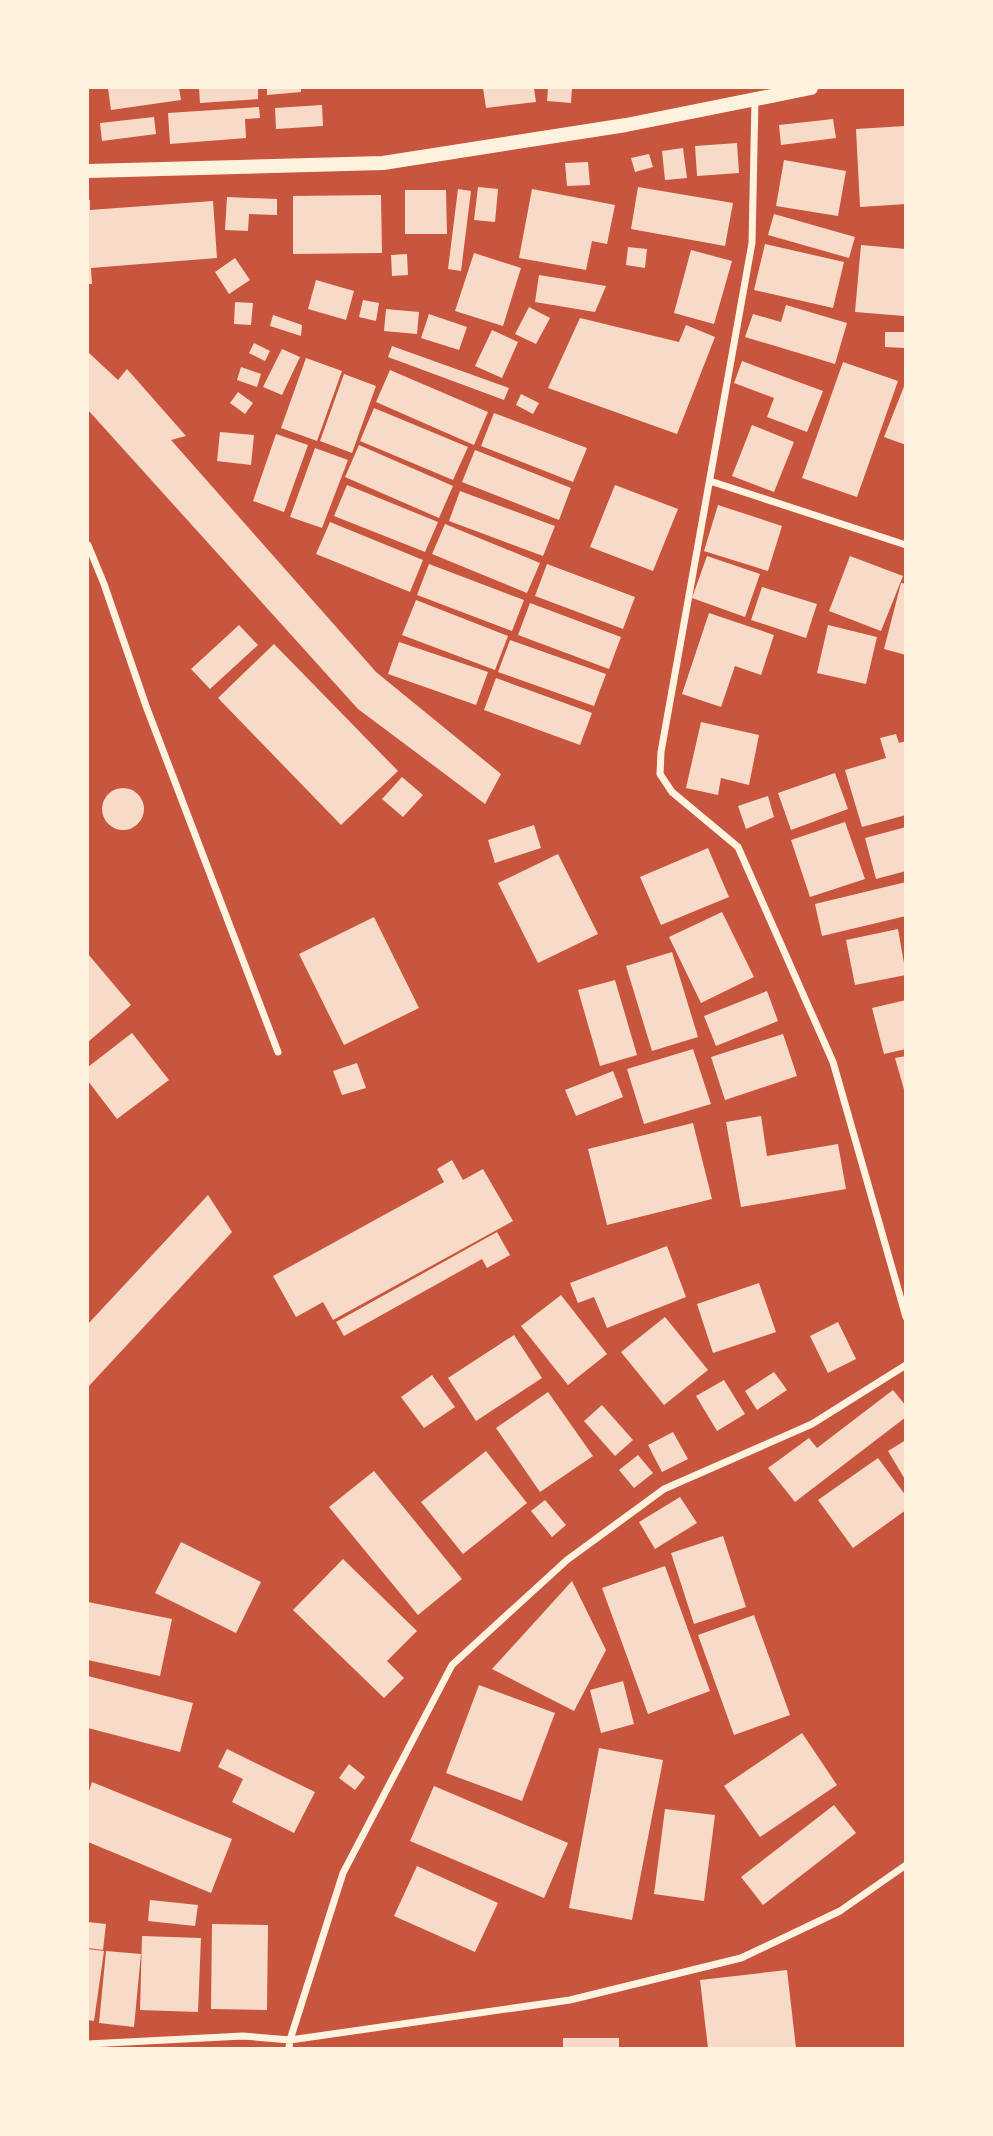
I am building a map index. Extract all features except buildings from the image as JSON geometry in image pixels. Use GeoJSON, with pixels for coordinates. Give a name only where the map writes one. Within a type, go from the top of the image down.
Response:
{"type":"FeatureCollection","features":[{"type":"Feature","properties":{"kind":"main road"},"geometry":{"type":"LineString","coordinates":[[88,171],[383,163],[626,125],[811,88]]}},
{"type":"Feature","properties":{"kind":"street"},"geometry":{"type":"LineString","coordinates":[[755,100],[752,243],[661,752],[660,774],[672,792],[737,847],[832,1062],[905,1317]]}},
{"type":"Feature","properties":{"kind":"street"},"geometry":{"type":"LineString","coordinates":[[710,481],[905,545]]}},
{"type":"Feature","properties":{"kind":"street"},"geometry":{"type":"LineString","coordinates":[[88,545],[146,706],[278,1052]]}},
{"type":"Feature","properties":{"kind":"street"},"geometry":{"type":"LineString","coordinates":[[290,2044],[343,1873],[452,1665],[567,1560],[664,1489],[811,1424],[905,1364]]}},
{"type":"Feature","properties":{"kind":"street"},"geometry":{"type":"LineString","coordinates":[[88,2043],[243,2036],[290,2044],[570,2000],[741,1958],[840,1911],[905,1865]]}}]}
